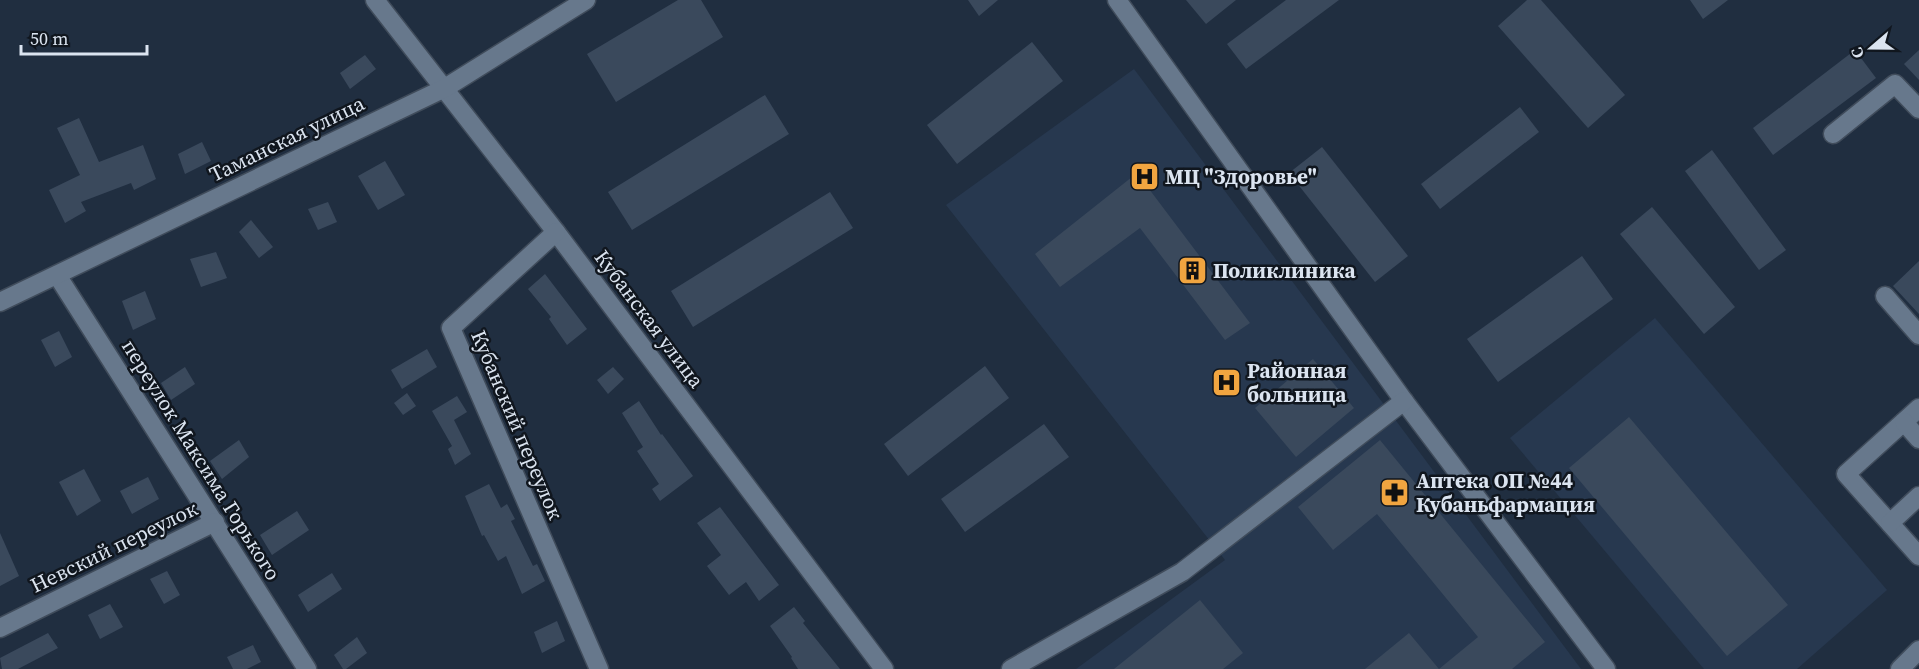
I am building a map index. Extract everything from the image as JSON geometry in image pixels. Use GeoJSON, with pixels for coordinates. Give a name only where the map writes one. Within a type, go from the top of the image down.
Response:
{"type":"FeatureCollection","features":[{"type":"Feature","properties":{"kind":"street","name":"Кубанская улица"},"geometry":{"type":"LineString","coordinates":[[375,0],[556,232],[884,669]]}},
{"type":"Feature","properties":{"kind":"street","name":"Таманская улица"},"geometry":{"type":"LineString","coordinates":[[0,302],[445,88],[586,0]]}},
{"type":"Feature","properties":{"kind":"street"},"geometry":{"type":"LineString","coordinates":[[1117,0],[1404,401],[1606,669]]}},
{"type":"Feature","properties":{"kind":"street"},"geometry":{"type":"LineString","coordinates":[[1833,134],[1895,84],[1919,109]]}},
{"type":"Feature","properties":{"kind":"street","name":"Кубанский переулок"},"geometry":{"type":"LineString","coordinates":[[556,232],[451,328],[599,669]]}},
{"type":"Feature","properties":{"kind":"street","name":"переулок Максима Горького"},"geometry":{"type":"LineString","coordinates":[[57,275],[307,669]]}},
{"type":"Feature","properties":{"kind":"street"},"geometry":{"type":"LineString","coordinates":[[1885,296],[1919,335]]}},
{"type":"Feature","properties":{"kind":"street"},"geometry":{"type":"LineString","coordinates":[[1011,669],[1182,572],[1404,401]]}},
{"type":"Feature","properties":{"kind":"street"},"geometry":{"type":"LineString","coordinates":[[1919,408],[1846,474],[1919,556]]}},
{"type":"Feature","properties":{"kind":"street"},"geometry":{"type":"LineString","coordinates":[[1904,422],[1919,439]]}},
{"type":"Feature","properties":{"kind":"street"},"geometry":{"type":"LineString","coordinates":[[1890,523],[1919,496]]}},
{"type":"Feature","properties":{"kind":"street","name":"Невский переулок"},"geometry":{"type":"LineString","coordinates":[[0,628],[215,522]]}},
{"type":"Feature","properties":{"kind":"street"},"geometry":{"type":"LineString","coordinates":[[1900,669],[1919,650]]}},
{"type":"Feature","properties":{"kind":"shaded area","name":"Районная больница"},"geometry":{"type":"Polygon","coordinates":[[[1134,69],[1581,669],[1076,669],[1225,560],[946,205],[1134,69]]]}},
{"type":"Feature","properties":{"kind":"shaded area"},"geometry":{"type":"Polygon","coordinates":[[[1655,318],[1887,590],[1797,669],[1704,669],[1510,438],[1655,318]]]}},
{"type":"Feature","properties":{"kind":"building"},"geometry":{"type":"Polygon","coordinates":[[[678,0],[701,0],[723,37],[616,102],[587,54],[678,0]]]}},
{"type":"Feature","properties":{"kind":"building"},"geometry":{"type":"Polygon","coordinates":[[[968,0],[998,0],[979,16],[968,0]]]}},
{"type":"Feature","properties":{"kind":"building"},"geometry":{"type":"Polygon","coordinates":[[[1186,0],[1236,0],[1206,24],[1186,0]]]}},
{"type":"Feature","properties":{"kind":"building"},"geometry":{"type":"Polygon","coordinates":[[[1286,0],[1339,0],[1246,69],[1227,44],[1286,0]]]}},
{"type":"Feature","properties":{"kind":"building"},"geometry":{"type":"Polygon","coordinates":[[[1527,0],[1541,0],[1625,95],[1588,128],[1498,26],[1527,0]]]}},
{"type":"Feature","properties":{"kind":"building"},"geometry":{"type":"Polygon","coordinates":[[[1690,0],[1728,0],[1703,19],[1690,0]]]}},
{"type":"Feature","properties":{"kind":"building"},"geometry":{"type":"Polygon","coordinates":[[[1032,42],[1063,81],[957,164],[927,125],[1032,42]]]}},
{"type":"Feature","properties":{"kind":"building"},"geometry":{"type":"Polygon","coordinates":[[[1855,50],[1876,78],[1773,155],[1753,128],[1855,50]]]}},
{"type":"Feature","properties":{"kind":"building"},"geometry":{"type":"Polygon","coordinates":[[[1919,50],[1919,80],[1904,64],[1919,50]]]}},
{"type":"Feature","properties":{"kind":"building"},"geometry":{"type":"Polygon","coordinates":[[[365,55],[376,69],[350,89],[340,73],[365,55]]]}},
{"type":"Feature","properties":{"kind":"building"},"geometry":{"type":"Polygon","coordinates":[[[765,95],[789,134],[632,230],[608,192],[765,95]]]}},
{"type":"Feature","properties":{"kind":"building"},"geometry":{"type":"Polygon","coordinates":[[[1520,107],[1539,132],[1440,209],[1421,184],[1520,107]]]}},
{"type":"Feature","properties":{"kind":"building"},"geometry":{"type":"Polygon","coordinates":[[[79,118],[99,162],[143,145],[156,179],[134,190],[131,183],[81,202],[86,211],[65,223],[49,190],[80,175],[57,128],[79,118]]]}},
{"type":"Feature","properties":{"kind":"building"},"geometry":{"type":"Polygon","coordinates":[[[202,142],[211,161],[185,174],[178,154],[202,142]]]}},
{"type":"Feature","properties":{"kind":"building"},"geometry":{"type":"Polygon","coordinates":[[[1322,147],[1408,256],[1375,282],[1289,173],[1322,147]]]}},
{"type":"Feature","properties":{"kind":"building"},"geometry":{"type":"Polygon","coordinates":[[[1712,150],[1786,250],[1759,270],[1685,171],[1712,150]]]}},
{"type":"Feature","properties":{"kind":"building"},"geometry":{"type":"Polygon","coordinates":[[[385,161],[405,195],[378,210],[358,176],[385,161]]]}},
{"type":"Feature","properties":{"kind":"building","name":"Поликлиника"},"geometry":{"type":"Polygon","coordinates":[[[1137,173],[1250,323],[1225,340],[1140,228],[1060,287],[1035,254],[1137,173]]]}},
{"type":"Feature","properties":{"kind":"building"},"geometry":{"type":"Polygon","coordinates":[[[830,192],[853,228],[693,327],[671,291],[830,192]]]}},
{"type":"Feature","properties":{"kind":"building"},"geometry":{"type":"Polygon","coordinates":[[[328,202],[337,222],[318,230],[308,209],[328,202]]]}},
{"type":"Feature","properties":{"kind":"building"},"geometry":{"type":"Polygon","coordinates":[[[1652,207],[1735,307],[1704,334],[1620,234],[1652,207]]]}},
{"type":"Feature","properties":{"kind":"building"},"geometry":{"type":"Polygon","coordinates":[[[251,220],[273,247],[259,258],[239,232],[251,220]]]}},
{"type":"Feature","properties":{"kind":"building"},"geometry":{"type":"Polygon","coordinates":[[[216,252],[227,278],[201,287],[190,259],[216,252]]]}},
{"type":"Feature","properties":{"kind":"building"},"geometry":{"type":"Polygon","coordinates":[[[1582,256],[1613,299],[1498,382],[1467,339],[1582,256]]]}},
{"type":"Feature","properties":{"kind":"building"},"geometry":{"type":"Polygon","coordinates":[[[1919,261],[1919,314],[1893,286],[1919,261]]]}},
{"type":"Feature","properties":{"kind":"building"},"geometry":{"type":"Polygon","coordinates":[[[545,274],[587,329],[567,345],[549,319],[551,317],[528,289],[545,274]]]}},
{"type":"Feature","properties":{"kind":"building"},"geometry":{"type":"Polygon","coordinates":[[[145,291],[156,319],[133,330],[122,301],[145,291]]]}},
{"type":"Feature","properties":{"kind":"building"},"geometry":{"type":"Polygon","coordinates":[[[59,331],[72,357],[55,367],[41,340],[59,331]]]}},
{"type":"Feature","properties":{"kind":"building"},"geometry":{"type":"Polygon","coordinates":[[[427,349],[437,367],[402,389],[391,370],[427,349]]]}},
{"type":"Feature","properties":{"kind":"building"},"geometry":{"type":"Polygon","coordinates":[[[1313,359],[1354,408],[1296,457],[1255,408],[1313,359]]]}},
{"type":"Feature","properties":{"kind":"building"},"geometry":{"type":"Polygon","coordinates":[[[985,366],[1009,398],[908,476],[884,444],[985,366]]]}},
{"type":"Feature","properties":{"kind":"building"},"geometry":{"type":"Polygon","coordinates":[[[185,367],[195,384],[171,400],[161,383],[185,367]]]}},
{"type":"Feature","properties":{"kind":"building"},"geometry":{"type":"Polygon","coordinates":[[[613,367],[624,379],[608,394],[597,380],[613,367]]]}},
{"type":"Feature","properties":{"kind":"building"},"geometry":{"type":"Polygon","coordinates":[[[407,393],[416,406],[403,415],[394,403],[407,393]]]}},
{"type":"Feature","properties":{"kind":"building"},"geometry":{"type":"Polygon","coordinates":[[[457,396],[467,412],[454,420],[471,454],[455,465],[448,449],[452,446],[432,411],[457,396]]]}},
{"type":"Feature","properties":{"kind":"building"},"geometry":{"type":"Polygon","coordinates":[[[639,401],[661,435],[693,476],[660,501],[652,489],[659,484],[637,451],[643,447],[622,413],[639,401]]]}},
{"type":"Feature","properties":{"kind":"building"},"geometry":{"type":"Polygon","coordinates":[[[1629,417],[1788,605],[1727,656],[1569,468],[1629,417]]]}},
{"type":"Feature","properties":{"kind":"building"},"geometry":{"type":"Polygon","coordinates":[[[1044,424],[1069,457],[965,532],[941,499],[1044,424]]]}},
{"type":"Feature","properties":{"kind":"building"},"geometry":{"type":"Polygon","coordinates":[[[239,440],[249,457],[222,479],[210,461],[239,440]]]}},
{"type":"Feature","properties":{"kind":"building"},"geometry":{"type":"Polygon","coordinates":[[[1380,440],[1545,642],[1512,669],[1439,669],[1478,637],[1377,514],[1333,550],[1298,507],[1380,440]]]}},
{"type":"Feature","properties":{"kind":"building"},"geometry":{"type":"Polygon","coordinates":[[[84,469],[101,501],[77,516],[59,482],[84,469]]]}},
{"type":"Feature","properties":{"kind":"building"},"geometry":{"type":"Polygon","coordinates":[[[148,477],[159,499],[132,514],[120,491],[148,477]]]}},
{"type":"Feature","properties":{"kind":"building"},"geometry":{"type":"Polygon","coordinates":[[[489,484],[501,508],[507,504],[515,519],[511,521],[533,566],[537,564],[545,581],[522,594],[506,556],[498,561],[484,535],[482,536],[465,496],[489,484]]]}},
{"type":"Feature","properties":{"kind":"building"},"geometry":{"type":"Polygon","coordinates":[[[720,507],[779,585],[759,601],[746,582],[729,595],[707,566],[721,555],[697,523],[720,507]]]}},
{"type":"Feature","properties":{"kind":"building"},"geometry":{"type":"Polygon","coordinates":[[[297,511],[309,530],[272,555],[260,535],[297,511]]]}},
{"type":"Feature","properties":{"kind":"building"},"geometry":{"type":"Polygon","coordinates":[[[0,533],[19,576],[0,586],[0,533]]]}},
{"type":"Feature","properties":{"kind":"building"},"geometry":{"type":"Polygon","coordinates":[[[167,571],[180,595],[164,604],[150,579],[167,571]]]}},
{"type":"Feature","properties":{"kind":"building"},"geometry":{"type":"Polygon","coordinates":[[[332,573],[342,589],[308,612],[298,595],[332,573]]]}},
{"type":"Feature","properties":{"kind":"building"},"geometry":{"type":"Polygon","coordinates":[[[1200,600],[1243,653],[1223,669],[1114,669],[1200,600]]]}},
{"type":"Feature","properties":{"kind":"building"},"geometry":{"type":"Polygon","coordinates":[[[110,604],[123,627],[100,639],[88,615],[110,604]]]}},
{"type":"Feature","properties":{"kind":"building"},"geometry":{"type":"Polygon","coordinates":[[[794,607],[805,621],[803,623],[840,669],[798,669],[770,626],[794,607]]]}},
{"type":"Feature","properties":{"kind":"building"},"geometry":{"type":"Polygon","coordinates":[[[557,621],[565,641],[542,653],[534,632],[557,621]]]}},
{"type":"Feature","properties":{"kind":"building"},"geometry":{"type":"Polygon","coordinates":[[[48,633],[58,648],[18,669],[2,669],[0,658],[48,633]]]}},
{"type":"Feature","properties":{"kind":"building"},"geometry":{"type":"Polygon","coordinates":[[[1409,633],[1439,669],[1365,669],[1409,633]]]}},
{"type":"Feature","properties":{"kind":"building"},"geometry":{"type":"Polygon","coordinates":[[[357,637],[367,653],[343,669],[334,655],[357,637]]]}},
{"type":"Feature","properties":{"kind":"building"},"geometry":{"type":"Polygon","coordinates":[[[253,645],[261,662],[247,669],[233,669],[227,657],[253,645]]]}},
{"type":"Feature","properties":{"kind":"place","name":"МЦ \"Здоровье\""},"geometry":{"type":"Point","coordinates":[1144,177]}},
{"type":"Feature","properties":{"kind":"place","name":"Поликлиника"},"geometry":{"type":"Point","coordinates":[1192,271]}},
{"type":"Feature","properties":{"kind":"place","name":"Районная больница"},"geometry":{"type":"Point","coordinates":[1226,383]}},
{"type":"Feature","properties":{"kind":"place","name":"Аптека ОП №44 Кубаньфармация"},"geometry":{"type":"Point","coordinates":[1395,493]}}]}
